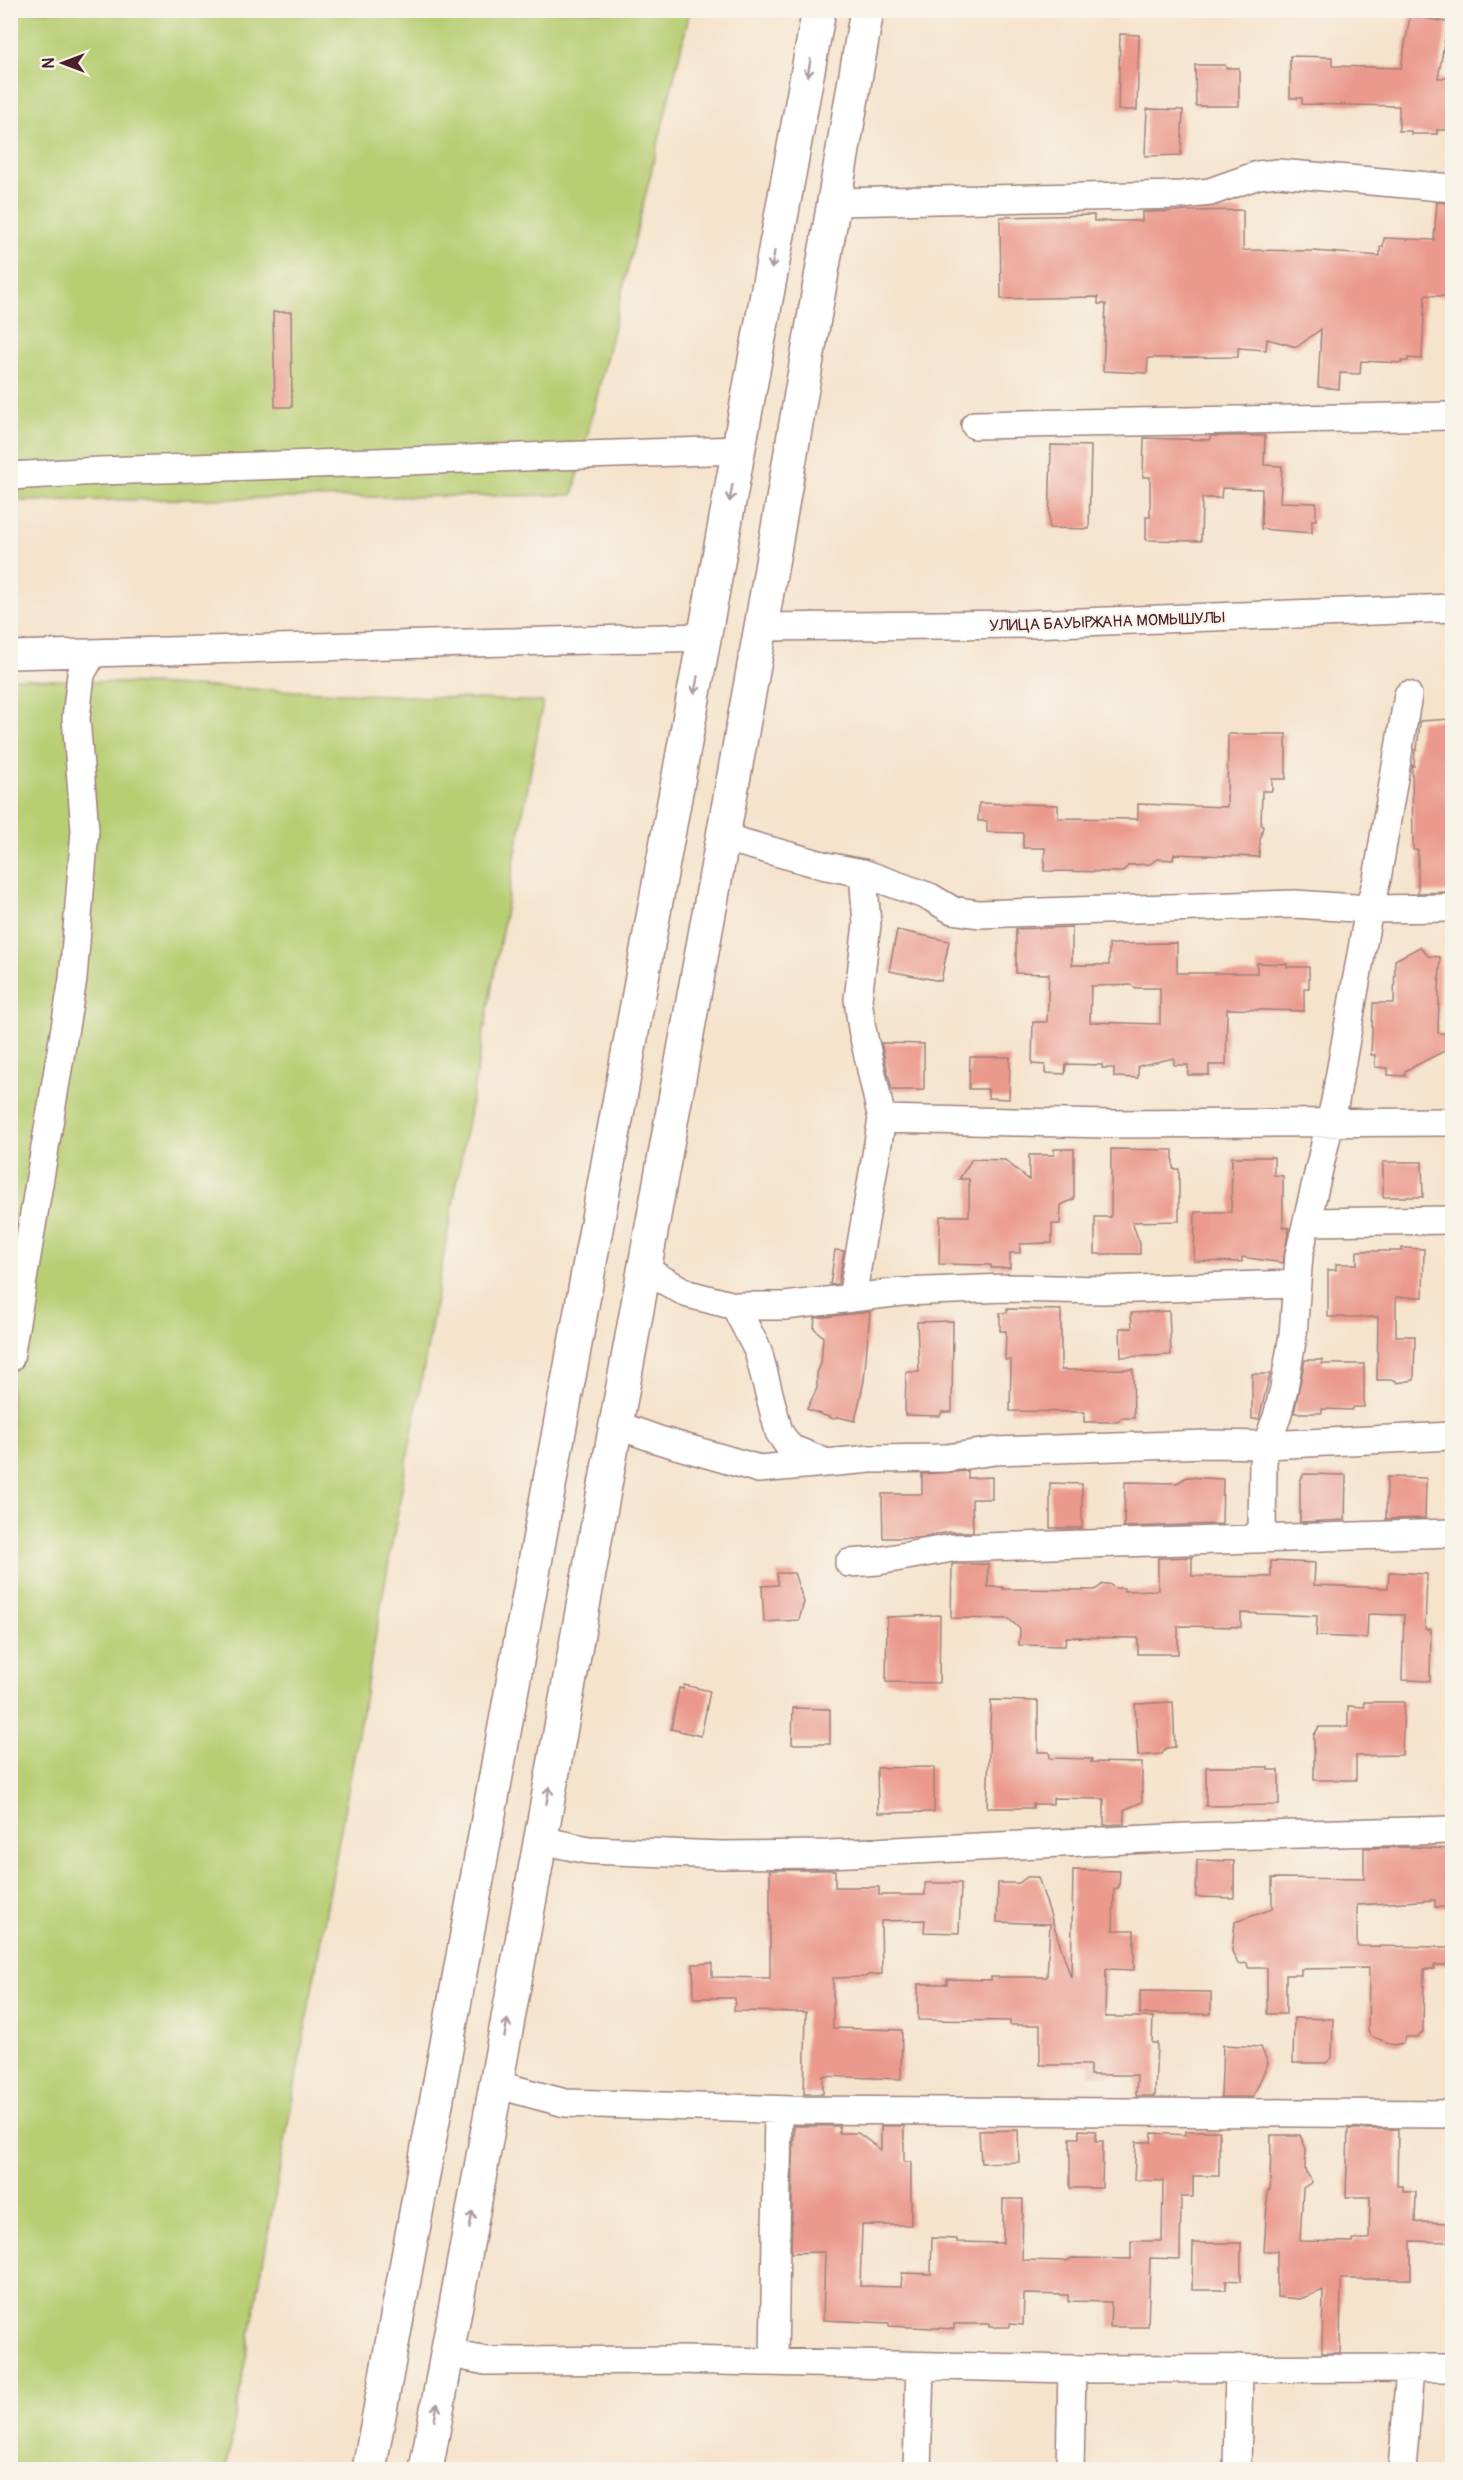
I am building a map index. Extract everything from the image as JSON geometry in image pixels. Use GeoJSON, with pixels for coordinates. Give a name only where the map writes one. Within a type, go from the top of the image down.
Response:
{"type":"FeatureCollection","features":[{"type":"Feature","properties":{"kind":"highway"},"geometry":{"type":"LineString","coordinates":[[369,2469],[819,10]]}},
{"type":"Feature","properties":{"kind":"highway"},"geometry":{"type":"LineString","coordinates":[[426,2469],[760,627],[867,10]]}},
{"type":"Feature","properties":{"kind":"street"},"geometry":{"type":"LineString","coordinates":[[834,202],[1182,195],[1210,192],[1258,176],[1278,173],[1452,188]]}},
{"type":"Feature","properties":{"kind":"street"},"geometry":{"type":"LineString","coordinates":[[975,425],[1452,416]]}},
{"type":"Feature","properties":{"kind":"street"},"geometry":{"type":"LineString","coordinates":[[10,477],[100,471],[739,450]]}},
{"type":"Feature","properties":{"kind":"street","name":"УЛИЦА БАУЫРЖАНА МОМЫШУЛЫ"},"geometry":{"type":"LineString","coordinates":[[760,627],[1028,624],[1452,608]]}},
{"type":"Feature","properties":{"kind":"street"},"geometry":{"type":"LineString","coordinates":[[10,655],[705,637]]}},
{"type":"Feature","properties":{"kind":"street"},"geometry":{"type":"LineString","coordinates":[[10,1358],[73,979],[86,830],[76,718],[81,674],[93,653]]}},
{"type":"Feature","properties":{"kind":"street"},"geometry":{"type":"LineString","coordinates":[[1252,1538],[1262,1531],[1263,1462],[1284,1388],[1293,1335],[1299,1255],[1331,1121],[1369,909],[1377,879],[1408,694]]}},
{"type":"Feature","properties":{"kind":"street"},"geometry":{"type":"LineString","coordinates":[[722,837],[826,866],[862,873],[930,897],[952,910],[979,914],[1295,904],[1369,909],[1452,908]]}},
{"type":"Feature","properties":{"kind":"street"},"geometry":{"type":"LineString","coordinates":[[852,1298],[882,1119],[862,1029],[858,999],[867,924],[862,873]]}},
{"type":"Feature","properties":{"kind":"street"},"geometry":{"type":"LineString","coordinates":[[882,1119],[1107,1124],[1452,1122]]}},
{"type":"Feature","properties":{"kind":"street"},"geometry":{"type":"LineString","coordinates":[[1307,1222],[1452,1220]]}},
{"type":"Feature","properties":{"kind":"street"},"geometry":{"type":"LineString","coordinates":[[642,1268],[688,1294],[735,1306],[827,1303],[902,1292],[1006,1288],[1103,1290],[1296,1284]]}},
{"type":"Feature","properties":{"kind":"street"},"geometry":{"type":"LineString","coordinates":[[735,1306],[766,1376],[771,1408],[779,1432],[790,1448],[826,1463]]}},
{"type":"Feature","properties":{"kind":"street"},"geometry":{"type":"LineString","coordinates":[[614,1424],[658,1440],[759,1469],[826,1463],[946,1458],[995,1451],[1207,1444],[1266,1445],[1452,1436]]}},
{"type":"Feature","properties":{"kind":"street"},"geometry":{"type":"LineString","coordinates":[[849,1563],[878,1561],[952,1548],[1452,1533]]}},
{"type":"Feature","properties":{"kind":"street"},"geometry":{"type":"LineString","coordinates":[[540,1840],[588,1850],[722,1855],[829,1854],[1189,1837],[1452,1830]]}},
{"type":"Feature","properties":{"kind":"street"},"geometry":{"type":"LineString","coordinates":[[495,2084],[565,2103],[778,2110],[1452,2114]]}},
{"type":"Feature","properties":{"kind":"street"},"geometry":{"type":"LineString","coordinates":[[774,2362],[778,2110]]}},
{"type":"Feature","properties":{"kind":"street"},"geometry":{"type":"LineString","coordinates":[[447,2353],[486,2361],[774,2362],[1072,2369],[1452,2368]]}},
{"type":"Feature","properties":{"kind":"street"},"geometry":{"type":"LineString","coordinates":[[917,2469],[920,2366]]}},
{"type":"Feature","properties":{"kind":"street"},"geometry":{"type":"LineString","coordinates":[[1237,2469],[1239,2368]]}},
{"type":"Feature","properties":{"kind":"street"},"geometry":{"type":"LineString","coordinates":[[1402,2469],[1410,2368]]}},
{"type":"Feature","properties":{"kind":"street"},"geometry":{"type":"LineString","coordinates":[[1070,2469],[1072,2369]]}},
{"type":"Feature","properties":{"kind":"green space"},"geometry":{"type":"Polygon","coordinates":[[[10,11],[690,11],[573,495],[11,501],[10,11]]]}},
{"type":"Feature","properties":{"kind":"green space"},"geometry":{"type":"Polygon","coordinates":[[[11,678],[543,702],[226,2469],[11,2470],[11,678]]]}},
{"type":"Feature","properties":{"kind":"building"},"geometry":{"type":"Polygon","coordinates":[[[1410,16],[1448,22],[1438,78],[1451,78],[1451,126],[1448,126],[1448,130],[1437,130],[1437,134],[1411,134],[1411,131],[1399,131],[1399,106],[1302,104],[1302,98],[1290,98],[1290,56],[1332,57],[1332,66],[1401,68],[1410,16]]]}},
{"type":"Feature","properties":{"kind":"building"},"geometry":{"type":"Polygon","coordinates":[[[1120,34],[1139,35],[1137,110],[1118,110],[1120,34]]]}},
{"type":"Feature","properties":{"kind":"building"},"geometry":{"type":"Polygon","coordinates":[[[1195,65],[1225,65],[1226,68],[1239,68],[1239,106],[1196,106],[1195,65]]]}},
{"type":"Feature","properties":{"kind":"building"},"geometry":{"type":"Polygon","coordinates":[[[1147,109],[1183,110],[1181,155],[1145,156],[1147,109]]]}},
{"type":"Feature","properties":{"kind":"building"},"geometry":{"type":"Polygon","coordinates":[[[1437,202],[1452,203],[1452,297],[1425,295],[1422,359],[1408,358],[1408,361],[1402,361],[1402,363],[1361,361],[1360,374],[1340,373],[1339,389],[1318,387],[1321,329],[1297,347],[1267,339],[1266,350],[1238,348],[1238,357],[1148,358],[1147,373],[1103,371],[1106,304],[1098,304],[1098,297],[1001,299],[1000,217],[1094,215],[1094,221],[1142,221],[1142,212],[1243,210],[1243,250],[1313,251],[1380,256],[1380,247],[1383,247],[1384,238],[1434,240],[1437,202]]]}},
{"type":"Feature","properties":{"kind":"building"},"geometry":{"type":"Polygon","coordinates":[[[273,312],[291,312],[292,407],[275,407],[273,312]]]}},
{"type":"Feature","properties":{"kind":"building"},"geometry":{"type":"Polygon","coordinates":[[[1210,436],[1265,436],[1264,465],[1282,466],[1280,502],[1316,503],[1316,520],[1312,520],[1312,533],[1261,529],[1262,489],[1222,488],[1221,498],[1202,498],[1201,541],[1146,540],[1146,517],[1150,517],[1150,477],[1143,477],[1144,438],[1210,440],[1210,436]]]}},
{"type":"Feature","properties":{"kind":"building"},"geometry":{"type":"Polygon","coordinates":[[[1051,445],[1091,446],[1089,529],[1049,528],[1051,445]]]}},
{"type":"Feature","properties":{"kind":"building"},"geometry":{"type":"Polygon","coordinates":[[[1452,719],[1452,892],[1418,893],[1418,850],[1413,850],[1412,765],[1414,766],[1415,750],[1417,750],[1420,721],[1452,719]]]}},
{"type":"Feature","properties":{"kind":"building"},"geometry":{"type":"Polygon","coordinates":[[[1228,734],[1286,734],[1286,779],[1272,779],[1272,791],[1262,791],[1261,824],[1263,827],[1259,857],[1174,854],[1173,860],[1157,859],[1150,864],[1129,865],[1122,872],[1044,871],[1045,848],[1023,848],[1023,833],[987,832],[987,821],[978,821],[979,803],[1058,805],[1058,818],[1138,819],[1138,804],[1227,807],[1228,734]]]}},
{"type":"Feature","properties":{"kind":"building"},"geometry":{"type":"Polygon","coordinates":[[[1072,927],[1072,965],[1109,965],[1109,944],[1177,943],[1177,973],[1257,973],[1257,963],[1309,967],[1309,988],[1304,988],[1304,1011],[1227,1009],[1226,1065],[1209,1065],[1209,1075],[1188,1075],[1188,1065],[1174,1065],[1174,1058],[1138,1066],[1138,1078],[1114,1077],[1114,1068],[1102,1068],[1102,1065],[1066,1064],[1065,1074],[1045,1073],[1045,1065],[1032,1064],[1033,1022],[1047,1022],[1049,974],[1016,973],[1016,929],[1072,927]],[[1131,985],[1091,986],[1090,1022],[1160,1024],[1160,988],[1136,988],[1131,985]]]}},
{"type":"Feature","properties":{"kind":"building"},"geometry":{"type":"Polygon","coordinates":[[[897,930],[949,941],[941,981],[889,971],[897,930]]]}},
{"type":"Feature","properties":{"kind":"building"},"geometry":{"type":"Polygon","coordinates":[[[1420,947],[1428,956],[1440,957],[1438,1033],[1452,1034],[1452,1047],[1405,1071],[1405,1076],[1388,1075],[1388,1068],[1375,1067],[1375,1055],[1371,1055],[1373,1003],[1394,1003],[1395,960],[1420,947]]]}},
{"type":"Feature","properties":{"kind":"building"},"geometry":{"type":"Polygon","coordinates":[[[881,1043],[924,1044],[924,1090],[892,1090],[881,1043]]]}},
{"type":"Feature","properties":{"kind":"building"},"geometry":{"type":"Polygon","coordinates":[[[970,1057],[1010,1057],[1009,1099],[988,1098],[988,1089],[969,1089],[970,1057]]]}},
{"type":"Feature","properties":{"kind":"building"},"geometry":{"type":"Polygon","coordinates":[[[1054,1149],[1074,1149],[1074,1199],[1061,1205],[1060,1224],[1052,1224],[1052,1243],[1020,1244],[1020,1253],[1010,1253],[1010,1268],[991,1268],[991,1265],[939,1264],[940,1216],[969,1216],[969,1179],[959,1179],[972,1159],[1005,1160],[1029,1180],[1029,1155],[1054,1155],[1054,1149]]]}},
{"type":"Feature","properties":{"kind":"building"},"geometry":{"type":"Polygon","coordinates":[[[1111,1149],[1173,1150],[1173,1169],[1179,1169],[1179,1221],[1132,1222],[1140,1244],[1140,1254],[1095,1254],[1095,1217],[1111,1217],[1111,1149]]]}},
{"type":"Feature","properties":{"kind":"building"},"geometry":{"type":"Polygon","coordinates":[[[1232,1157],[1274,1157],[1274,1175],[1283,1176],[1283,1227],[1289,1228],[1283,1263],[1242,1257],[1242,1262],[1194,1261],[1195,1212],[1231,1212],[1232,1157]]]}},
{"type":"Feature","properties":{"kind":"building"},"geometry":{"type":"Polygon","coordinates":[[[1383,1162],[1422,1162],[1423,1197],[1383,1197],[1383,1162]]]}},
{"type":"Feature","properties":{"kind":"building"},"geometry":{"type":"Polygon","coordinates":[[[1402,1248],[1424,1249],[1423,1297],[1396,1297],[1396,1336],[1415,1336],[1414,1380],[1397,1383],[1395,1380],[1377,1380],[1378,1317],[1328,1317],[1328,1270],[1336,1270],[1336,1264],[1357,1264],[1357,1251],[1402,1251],[1402,1248]]]}},
{"type":"Feature","properties":{"kind":"building"},"geometry":{"type":"Polygon","coordinates":[[[835,1250],[844,1251],[838,1284],[830,1285],[835,1250]]]}},
{"type":"Feature","properties":{"kind":"building"},"geometry":{"type":"Polygon","coordinates":[[[1007,1309],[1061,1310],[1061,1370],[1133,1369],[1134,1418],[1121,1418],[1118,1422],[1084,1422],[1084,1412],[1010,1411],[1011,1360],[1005,1360],[1006,1331],[1000,1331],[1000,1313],[1007,1313],[1007,1309]]]}},
{"type":"Feature","properties":{"kind":"building"},"geometry":{"type":"Polygon","coordinates":[[[1169,1311],[1171,1355],[1121,1357],[1120,1328],[1132,1328],[1131,1313],[1169,1311]]]}},
{"type":"Feature","properties":{"kind":"building"},"geometry":{"type":"Polygon","coordinates":[[[870,1312],[864,1381],[855,1421],[838,1417],[834,1419],[807,1409],[817,1388],[817,1373],[821,1363],[823,1337],[814,1328],[815,1318],[870,1312]]]}},
{"type":"Feature","properties":{"kind":"building"},"geometry":{"type":"Polygon","coordinates":[[[953,1321],[952,1412],[942,1412],[940,1416],[905,1415],[906,1372],[919,1372],[917,1322],[953,1321]]]}},
{"type":"Feature","properties":{"kind":"building"},"geometry":{"type":"Polygon","coordinates":[[[1305,1360],[1322,1360],[1322,1364],[1364,1364],[1364,1407],[1354,1407],[1352,1410],[1322,1409],[1322,1413],[1294,1413],[1305,1360]]]}},
{"type":"Feature","properties":{"kind":"building"},"geometry":{"type":"Polygon","coordinates":[[[1252,1374],[1270,1374],[1259,1419],[1252,1419],[1252,1374]]]}},
{"type":"Feature","properties":{"kind":"building"},"geometry":{"type":"Polygon","coordinates":[[[968,1471],[968,1478],[992,1477],[992,1499],[972,1499],[973,1532],[949,1532],[919,1538],[883,1538],[882,1494],[922,1494],[922,1474],[968,1471]]]}},
{"type":"Feature","properties":{"kind":"building"},"geometry":{"type":"Polygon","coordinates":[[[1304,1474],[1346,1475],[1345,1520],[1300,1522],[1300,1481],[1304,1474]]]}},
{"type":"Feature","properties":{"kind":"building"},"geometry":{"type":"Polygon","coordinates":[[[1187,1477],[1223,1479],[1222,1524],[1124,1527],[1125,1482],[1177,1483],[1187,1477]]]}},
{"type":"Feature","properties":{"kind":"building"},"geometry":{"type":"Polygon","coordinates":[[[1387,1477],[1426,1478],[1425,1518],[1386,1519],[1387,1477]]]}},
{"type":"Feature","properties":{"kind":"building"},"geometry":{"type":"Polygon","coordinates":[[[1050,1483],[1082,1484],[1082,1528],[1050,1528],[1050,1483]]]}},
{"type":"Feature","properties":{"kind":"building"},"geometry":{"type":"Polygon","coordinates":[[[1192,1557],[1192,1576],[1271,1577],[1271,1561],[1315,1563],[1314,1585],[1388,1588],[1389,1572],[1427,1574],[1425,1629],[1431,1629],[1430,1681],[1402,1680],[1404,1615],[1368,1614],[1367,1638],[1316,1636],[1317,1616],[1241,1613],[1241,1627],[1178,1626],[1178,1654],[1138,1654],[1138,1638],[1066,1637],[1065,1646],[1019,1645],[1020,1629],[1009,1619],[951,1618],[952,1564],[988,1564],[988,1587],[1095,1590],[1103,1584],[1109,1584],[1115,1588],[1124,1588],[1124,1591],[1158,1590],[1158,1558],[1192,1557]]]}},
{"type":"Feature","properties":{"kind":"building"},"geometry":{"type":"Polygon","coordinates":[[[777,1573],[794,1573],[804,1602],[799,1620],[764,1622],[762,1586],[778,1585],[777,1573]]]}},
{"type":"Feature","properties":{"kind":"building"},"geometry":{"type":"Polygon","coordinates":[[[940,1615],[939,1683],[886,1682],[887,1617],[940,1615]]]}},
{"type":"Feature","properties":{"kind":"building"},"geometry":{"type":"Polygon","coordinates":[[[684,1685],[710,1691],[701,1736],[671,1729],[679,1688],[683,1689],[684,1685]]]}},
{"type":"Feature","properties":{"kind":"building"},"geometry":{"type":"Polygon","coordinates":[[[991,1700],[1038,1701],[1038,1752],[1049,1752],[1050,1758],[1142,1763],[1142,1802],[1124,1810],[1124,1824],[1104,1825],[1104,1799],[1053,1798],[1053,1804],[1033,1804],[1033,1808],[987,1808],[991,1700]]]}},
{"type":"Feature","properties":{"kind":"building"},"geometry":{"type":"Polygon","coordinates":[[[1173,1702],[1175,1747],[1166,1748],[1162,1754],[1138,1756],[1135,1704],[1173,1702]]]}},
{"type":"Feature","properties":{"kind":"building"},"geometry":{"type":"Polygon","coordinates":[[[1364,1702],[1404,1702],[1402,1755],[1356,1756],[1356,1780],[1314,1780],[1314,1735],[1319,1727],[1348,1727],[1348,1706],[1365,1707],[1364,1702]]]}},
{"type":"Feature","properties":{"kind":"building"},"geometry":{"type":"Polygon","coordinates":[[[793,1708],[830,1709],[830,1744],[792,1744],[793,1708]]]}},
{"type":"Feature","properties":{"kind":"building"},"geometry":{"type":"Polygon","coordinates":[[[934,1767],[934,1812],[878,1813],[877,1768],[934,1767]]]}},
{"type":"Feature","properties":{"kind":"building"},"geometry":{"type":"Polygon","coordinates":[[[1206,1767],[1268,1767],[1268,1770],[1279,1770],[1279,1805],[1206,1806],[1206,1767]]]}},
{"type":"Feature","properties":{"kind":"building"},"geometry":{"type":"Polygon","coordinates":[[[1364,1848],[1452,1849],[1452,1907],[1435,1907],[1435,1900],[1357,1905],[1357,1946],[1452,1947],[1452,1965],[1434,1965],[1434,1969],[1424,1969],[1423,2032],[1417,2037],[1406,2037],[1403,2043],[1394,2045],[1371,2036],[1368,2031],[1369,1968],[1301,1969],[1301,1975],[1286,1975],[1286,2014],[1267,2014],[1267,1968],[1248,1968],[1247,1963],[1238,1964],[1232,1951],[1235,1922],[1272,1909],[1272,1878],[1364,1879],[1364,1848]]]}},
{"type":"Feature","properties":{"kind":"building"},"geometry":{"type":"Polygon","coordinates":[[[1197,1860],[1234,1861],[1234,1898],[1196,1897],[1197,1860]]]}},
{"type":"Feature","properties":{"kind":"building"},"geometry":{"type":"Polygon","coordinates":[[[770,1870],[835,1870],[835,1887],[879,1887],[879,1895],[925,1895],[925,1883],[961,1883],[959,1933],[924,1932],[925,1920],[881,1921],[882,1974],[833,1978],[833,2028],[902,2030],[901,2079],[823,2076],[823,2094],[804,2094],[806,2012],[734,2011],[735,1998],[694,1998],[693,1964],[712,1963],[712,1977],[770,1978],[770,1870]]]}},
{"type":"Feature","properties":{"kind":"building"},"geometry":{"type":"Polygon","coordinates":[[[1073,1870],[1120,1871],[1119,1887],[1114,1890],[1113,1930],[1134,1930],[1134,1970],[1106,1969],[1105,2017],[1153,2017],[1152,2043],[1157,2043],[1155,2096],[1136,2096],[1137,2075],[1090,2075],[1090,2065],[1040,2065],[1040,2025],[1010,2025],[1010,2021],[918,2020],[918,1984],[947,1984],[947,1979],[991,1980],[991,1977],[1047,1977],[1050,1924],[997,1922],[998,1883],[1019,1883],[1027,1877],[1038,1877],[1071,1978],[1073,1870]]]}},
{"type":"Feature","properties":{"kind":"building"},"geometry":{"type":"Polygon","coordinates":[[[1140,1991],[1211,1992],[1211,2014],[1140,2014],[1140,1991]]]}},
{"type":"Feature","properties":{"kind":"building"},"geometry":{"type":"Polygon","coordinates":[[[1294,2018],[1333,2019],[1332,2058],[1326,2063],[1293,2063],[1294,2018]]]}},
{"type":"Feature","properties":{"kind":"building"},"geometry":{"type":"Polygon","coordinates":[[[1223,2045],[1261,2047],[1268,2063],[1253,2097],[1221,2097],[1223,2045]]]}},
{"type":"Feature","properties":{"kind":"building"},"geometry":{"type":"Polygon","coordinates":[[[794,2126],[839,2126],[839,2133],[858,2133],[881,2150],[881,2126],[904,2126],[904,2162],[911,2162],[911,2225],[862,2225],[860,2286],[901,2287],[902,2273],[931,2274],[932,2238],[957,2239],[957,2242],[1003,2243],[1003,2199],[1023,2199],[1022,2260],[1131,2259],[1131,2241],[1162,2241],[1163,2181],[1134,2180],[1136,2142],[1151,2142],[1152,2133],[1186,2135],[1186,2131],[1219,2131],[1219,2176],[1193,2176],[1193,2197],[1181,2197],[1180,2259],[1150,2258],[1148,2327],[1110,2327],[1111,2302],[1068,2301],[1068,2295],[1024,2294],[1023,2325],[1010,2324],[1010,2327],[989,2327],[989,2324],[954,2324],[954,2329],[823,2320],[825,2252],[791,2253],[794,2126]]]}},
{"type":"Feature","properties":{"kind":"building"},"geometry":{"type":"Polygon","coordinates":[[[1348,2129],[1398,2129],[1397,2186],[1403,2186],[1403,2192],[1416,2192],[1415,2222],[1452,2223],[1452,2242],[1411,2241],[1411,2279],[1341,2279],[1340,2353],[1322,2353],[1323,2290],[1300,2299],[1277,2297],[1277,2251],[1264,2251],[1268,2190],[1270,2190],[1271,2135],[1300,2135],[1306,2149],[1305,2170],[1312,2182],[1303,2188],[1300,2241],[1353,2242],[1353,2239],[1369,2239],[1370,2197],[1346,2197],[1348,2129]]]}},
{"type":"Feature","properties":{"kind":"building"},"geometry":{"type":"Polygon","coordinates":[[[1018,2130],[1019,2162],[981,2163],[979,2131],[1018,2130]]]}},
{"type":"Feature","properties":{"kind":"building"},"geometry":{"type":"Polygon","coordinates":[[[1079,2130],[1096,2131],[1096,2141],[1103,2141],[1102,2188],[1070,2188],[1070,2138],[1079,2138],[1079,2130]]]}},
{"type":"Feature","properties":{"kind":"building"},"geometry":{"type":"Polygon","coordinates":[[[1193,2243],[1241,2243],[1241,2281],[1226,2280],[1226,2290],[1192,2290],[1193,2243]]]}}]}
